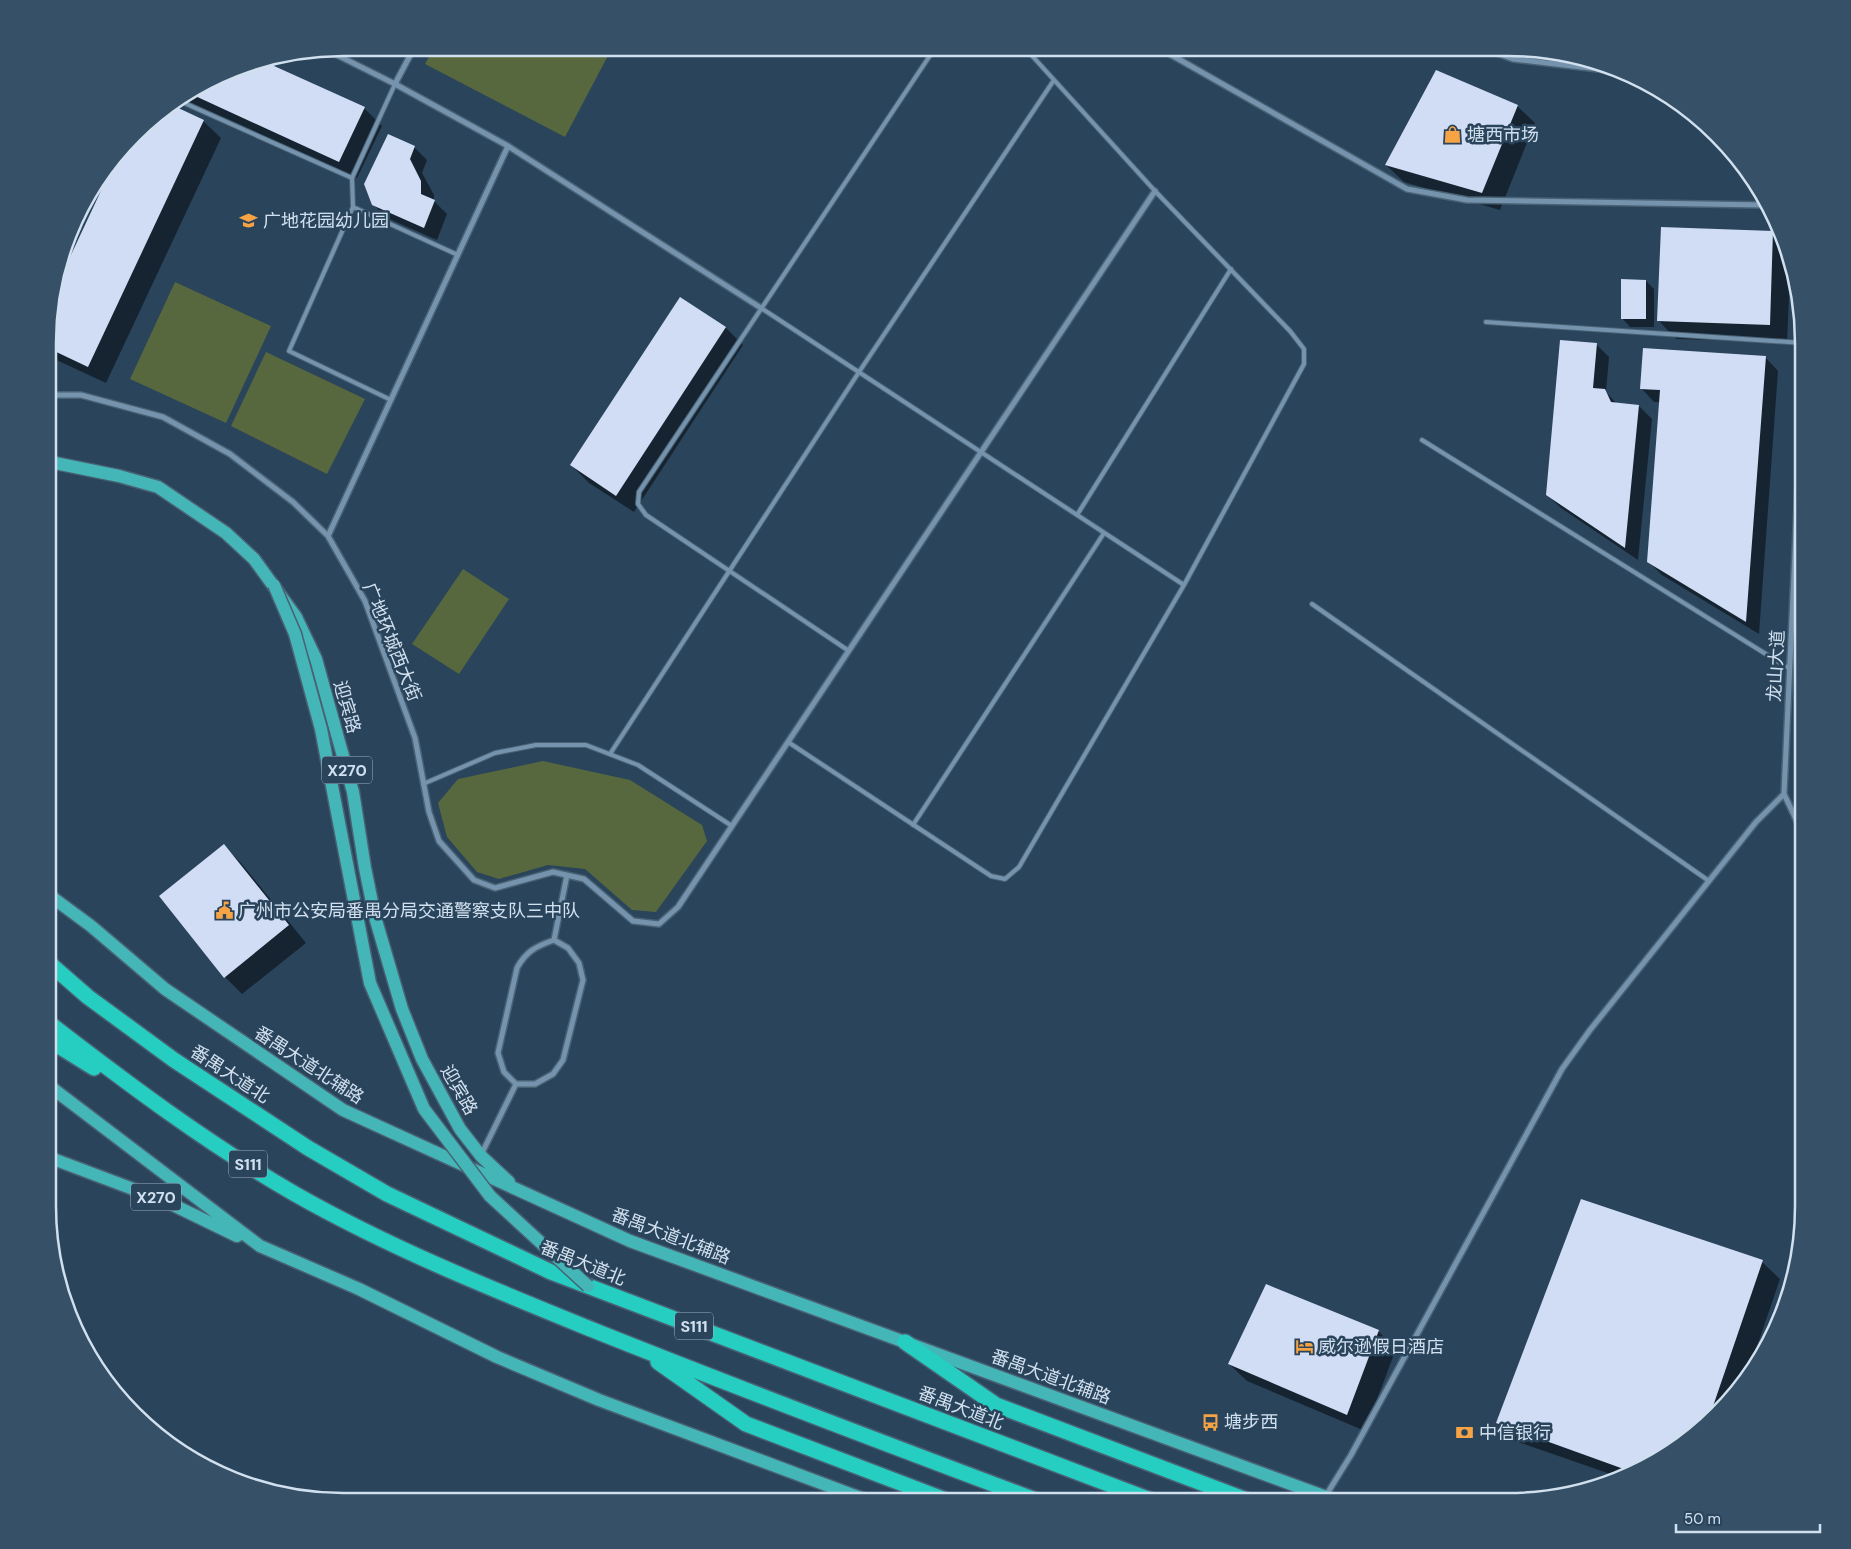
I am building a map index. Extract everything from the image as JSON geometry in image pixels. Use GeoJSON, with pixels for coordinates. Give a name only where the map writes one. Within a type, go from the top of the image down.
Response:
{"type":"FeatureCollection","features":[{"type":"Feature","properties":{"kind":"highway","name":"番禺大道北"},"geometry":{"type":"LineString","coordinates":[[56,969],[88,997],[174,1060],[308,1148],[387,1194],[551,1272],[1132,1493]]}},
{"type":"Feature","properties":{"kind":"highway","name":"S111"},"geometry":{"type":"LineString","coordinates":[[56,1028],[149,1100],[295,1194],[378,1237],[464,1277],[636,1347],[1017,1493]]}},
{"type":"Feature","properties":{"kind":"highway"},"geometry":{"type":"LineString","coordinates":[[56,1045],[149,1100]]}},
{"type":"Feature","properties":{"kind":"highway"},"geometry":{"type":"LineString","coordinates":[[905,1342],[996,1405],[1228,1493]]}},
{"type":"Feature","properties":{"kind":"highway"},"geometry":{"type":"LineString","coordinates":[[636,1347],[746,1424],[927,1493]]}},
{"type":"Feature","properties":{"kind":"main road","name":"迎宾路"},"geometry":{"type":"LineString","coordinates":[[56,463],[119,476],[158,487],[226,533],[254,559],[296,617],[316,658],[353,792],[375,917],[402,1009],[422,1059],[440,1095],[481,1156],[519,1190]]}},
{"type":"Feature","properties":{"kind":"main road"},"geometry":{"type":"LineString","coordinates":[[274,585],[295,634],[321,729],[370,983],[424,1109],[490,1196],[588,1286]]}},
{"type":"Feature","properties":{"kind":"main road","name":"番禺大道北辅路"},"geometry":{"type":"LineString","coordinates":[[56,900],[91,926],[165,989],[343,1110],[630,1241],[1315,1493]]}},
{"type":"Feature","properties":{"kind":"main road"},"geometry":{"type":"LineString","coordinates":[[56,1091],[260,1246],[359,1289],[497,1357],[599,1400],[848,1493]]}},
{"type":"Feature","properties":{"kind":"main road","name":"X270"},"geometry":{"type":"LineString","coordinates":[[56,1160],[165,1201],[260,1246]]}},
{"type":"Feature","properties":{"kind":"street"},"geometry":{"type":"LineString","coordinates":[[340,56],[396,84],[508,146],[761,308]]}},
{"type":"Feature","properties":{"kind":"street"},"geometry":{"type":"LineString","coordinates":[[396,84],[410,56]]}},
{"type":"Feature","properties":{"kind":"street"},"geometry":{"type":"LineString","coordinates":[[1172,56],[1407,189],[1467,200],[1758,204]]}},
{"type":"Feature","properties":{"kind":"street"},"geometry":{"type":"LineString","coordinates":[[1505,56],[1513,59],[1589,68]]}},
{"type":"Feature","properties":{"kind":"street"},"geometry":{"type":"LineString","coordinates":[[328,536],[508,146]]}},
{"type":"Feature","properties":{"kind":"street"},"geometry":{"type":"LineString","coordinates":[[554,940],[567,875],[584,879],[633,921],[659,924],[678,907],[1155,191]]}},
{"type":"Feature","properties":{"kind":"street","name":"广地环城西大街"},"geometry":{"type":"LineString","coordinates":[[56,395],[81,395],[163,417],[230,454],[293,502],[328,536],[365,601],[415,738],[429,812],[438,841],[474,880],[495,888],[554,872],[567,875]]}},
{"type":"Feature","properties":{"kind":"street","name":"龙山大道"},"geometry":{"type":"LineString","coordinates":[[1795,574],[1784,794],[1795,817]]}},
{"type":"Feature","properties":{"kind":"street"},"geometry":{"type":"LineString","coordinates":[[1334,1493],[1352,1455],[1562,1069],[1590,1030],[1709,880],[1756,822],[1784,794]]}},
{"type":"Feature","properties":{"kind":"street"},"geometry":{"type":"LineString","coordinates":[[554,940],[568,948],[579,963],[583,980],[563,1060],[553,1074],[534,1084],[516,1084],[504,1072],[498,1053],[517,968],[524,956],[536,946],[554,940]]}},
{"type":"Feature","properties":{"kind":"street"},"geometry":{"type":"LineString","coordinates":[[481,1156],[516,1084]]}},
{"type":"Feature","properties":{"kind":"lane"},"geometry":{"type":"LineString","coordinates":[[849,651],[646,515],[638,504],[639,492],[930,56]]}},
{"type":"Feature","properties":{"kind":"lane"},"geometry":{"type":"LineString","coordinates":[[788,742],[991,876],[1005,879],[1020,867],[1184,585],[1304,364],[1304,350],[1290,331],[1155,191],[1032,56]]}},
{"type":"Feature","properties":{"kind":"lane"},"geometry":{"type":"LineString","coordinates":[[610,754],[859,372],[1054,80]]}},
{"type":"Feature","properties":{"kind":"lane"},"geometry":{"type":"LineString","coordinates":[[391,400],[289,351],[353,207],[352,178],[396,84]]}},
{"type":"Feature","properties":{"kind":"lane"},"geometry":{"type":"LineString","coordinates":[[186,104],[352,178]]}},
{"type":"Feature","properties":{"kind":"lane"},"geometry":{"type":"LineString","coordinates":[[353,207],[458,255]]}},
{"type":"Feature","properties":{"kind":"lane"},"geometry":{"type":"LineString","coordinates":[[1077,515],[1231,269]]}},
{"type":"Feature","properties":{"kind":"lane"},"geometry":{"type":"LineString","coordinates":[[761,308],[1184,585]]}},
{"type":"Feature","properties":{"kind":"lane"},"geometry":{"type":"LineString","coordinates":[[1486,322],[1795,342]]}},
{"type":"Feature","properties":{"kind":"lane"},"geometry":{"type":"LineString","coordinates":[[1422,440],[1790,669]]}},
{"type":"Feature","properties":{"kind":"lane"},"geometry":{"type":"LineString","coordinates":[[913,825],[1104,533]]}},
{"type":"Feature","properties":{"kind":"lane"},"geometry":{"type":"LineString","coordinates":[[1312,604],[1709,880]]}},
{"type":"Feature","properties":{"kind":"lane"},"geometry":{"type":"LineString","coordinates":[[423,784],[495,753],[536,745],[586,745],[638,765],[732,826]]}},
{"type":"Feature","properties":{"kind":"green space"},"geometry":{"type":"Polygon","coordinates":[[[430,56],[608,56],[565,137],[425,64],[430,56]]]}},
{"type":"Feature","properties":{"kind":"green space"},"geometry":{"type":"Polygon","coordinates":[[[175,282],[271,326],[226,423],[130,379],[175,282]]]}},
{"type":"Feature","properties":{"kind":"green space"},"geometry":{"type":"Polygon","coordinates":[[[266,352],[365,399],[327,474],[231,426],[266,352]]]}},
{"type":"Feature","properties":{"kind":"green space"},"geometry":{"type":"Polygon","coordinates":[[[463,569],[509,599],[459,674],[412,644],[463,569]]]}},
{"type":"Feature","properties":{"kind":"green space"},"geometry":{"type":"Polygon","coordinates":[[[543,761],[630,780],[702,825],[707,841],[656,912],[632,910],[585,869],[548,865],[499,879],[477,872],[447,837],[438,803],[458,779],[543,761]]]}},
{"type":"Feature","properties":{"kind":"building"},"geometry":{"type":"Polygon","coordinates":[[[272,65],[365,107],[339,162],[197,97],[234,78],[272,65]]]}},
{"type":"Feature","properties":{"kind":"building","name":"塘西市场"},"geometry":{"type":"Polygon","coordinates":[[[1436,70],[1518,105],[1482,193],[1385,165],[1436,70]]]}},
{"type":"Feature","properties":{"kind":"building"},"geometry":{"type":"Polygon","coordinates":[[[179,108],[204,120],[88,367],[56,352],[59,306],[68,261],[102,189],[140,140],[179,108]]]}},
{"type":"Feature","properties":{"kind":"building"},"geometry":{"type":"Polygon","coordinates":[[[388,134],[415,146],[410,159],[421,181],[421,194],[435,200],[424,228],[372,205],[364,184],[388,134]]]}},
{"type":"Feature","properties":{"kind":"building"},"geometry":{"type":"Polygon","coordinates":[[[1661,227],[1772,231],[1770,325],[1657,321],[1661,227]]]}},
{"type":"Feature","properties":{"kind":"building"},"geometry":{"type":"Polygon","coordinates":[[[1621,279],[1646,280],[1646,319],[1621,319],[1621,279]]]}},
{"type":"Feature","properties":{"kind":"building"},"geometry":{"type":"Polygon","coordinates":[[[680,297],[726,327],[616,496],[570,465],[680,297]]]}},
{"type":"Feature","properties":{"kind":"building"},"geometry":{"type":"Polygon","coordinates":[[[1560,340],[1597,343],[1593,388],[1605,389],[1611,402],[1639,405],[1625,548],[1546,495],[1560,340]]]}},
{"type":"Feature","properties":{"kind":"building"},"geometry":{"type":"Polygon","coordinates":[[[1643,348],[1766,356],[1746,622],[1647,562],[1660,390],[1640,389],[1643,348]]]}},
{"type":"Feature","properties":{"kind":"building","name":"广州市公安局番禺分局交通警察支队三中队"},"geometry":{"type":"Polygon","coordinates":[[[224,844],[289,925],[224,978],[159,896],[224,844]]]}},
{"type":"Feature","properties":{"kind":"building"},"geometry":{"type":"Polygon","coordinates":[[[1581,1199],[1763,1260],[1713,1407],[1682,1433],[1651,1454],[1622,1469],[1496,1423],[1581,1199]]]}},
{"type":"Feature","properties":{"kind":"building","name":"威尔逊假日酒店"},"geometry":{"type":"Polygon","coordinates":[[[1266,1284],[1379,1330],[1347,1415],[1228,1364],[1266,1284]]]}},
{"type":"Feature","properties":{"kind":"place","name":"塘西市场"},"geometry":{"type":"Point","coordinates":[1453,135]}},
{"type":"Feature","properties":{"kind":"place","name":"广地花园幼儿园"},"geometry":{"type":"Point","coordinates":[249,221]}},
{"type":"Feature","properties":{"kind":"place","name":"广州市公安局番禺分局交通警察支队三中队"},"geometry":{"type":"Point","coordinates":[224,911]}},
{"type":"Feature","properties":{"kind":"place","name":"威尔逊假日酒店"},"geometry":{"type":"Point","coordinates":[1304,1347]}},
{"type":"Feature","properties":{"kind":"place","name":"塘步西"},"geometry":{"type":"Point","coordinates":[1210,1422]}},
{"type":"Feature","properties":{"kind":"place","name":"中信银行"},"geometry":{"type":"Point","coordinates":[1465,1433]}}]}
